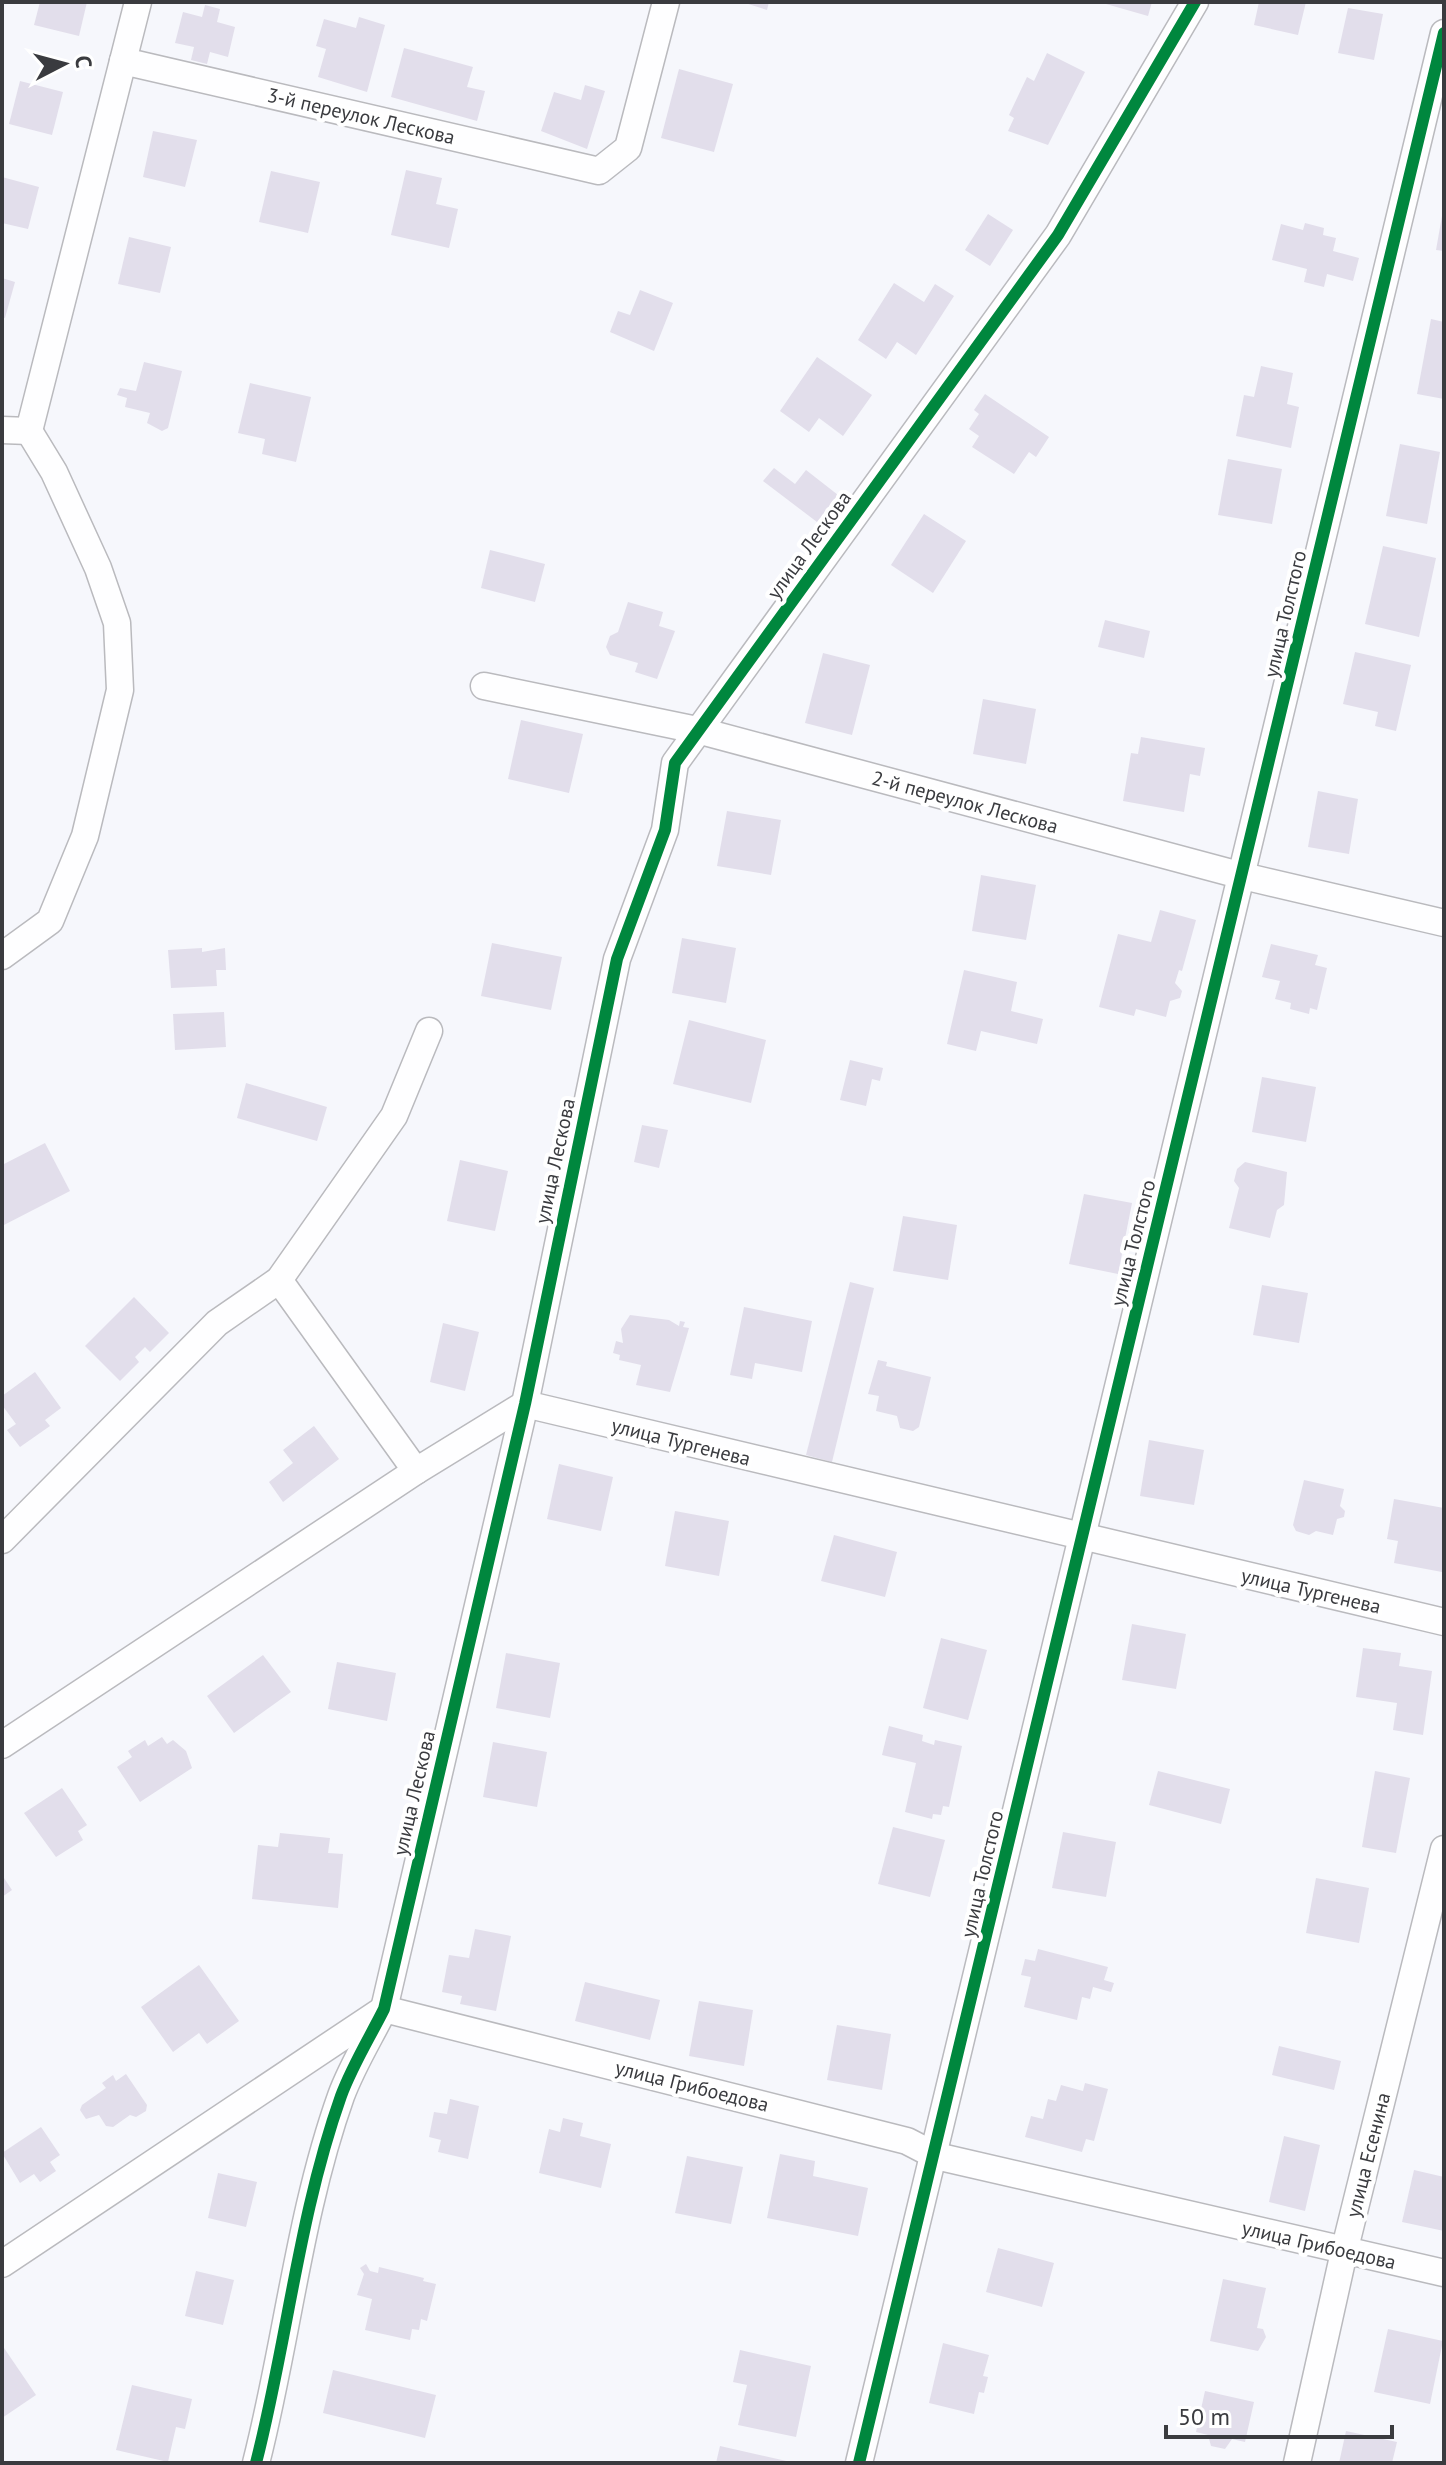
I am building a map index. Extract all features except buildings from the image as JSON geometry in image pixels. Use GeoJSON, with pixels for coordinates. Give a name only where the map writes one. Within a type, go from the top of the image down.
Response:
{"type":"FeatureCollection","features":[{"type":"Feature","properties":{"kind":"street"},"geometry":{"type":"LineString","coordinates":[[2,956],[50,921],[85,836],[120,690],[117,623],[98,568],[54,472],[29,431],[138,2]]}},
{"type":"Feature","properties":{"kind":"street","name":"3-й переулок Лескова"},"geometry":{"type":"LineString","coordinates":[[123,61],[599,171],[628,148],[666,2]]}},
{"type":"Feature","properties":{"kind":"street","name":"улица Лескова"},"geometry":{"type":"LineString","coordinates":[[256,2463],[273,2398],[300,2251],[342,2095],[384,2009],[525,1404],[617,959],[665,830],[675,763],[1058,235],[1195,2]]}},
{"type":"Feature","properties":{"kind":"street","name":"улица Толстого"},"geometry":{"type":"LineString","coordinates":[[859,2463],[936,2156],[1081,1538],[1444,33]]}},
{"type":"Feature","properties":{"kind":"street"},"geometry":{"type":"LineString","coordinates":[[2,430],[29,431]]}},
{"type":"Feature","properties":{"kind":"street","name":"2-й переулок Лескова"},"geometry":{"type":"LineString","coordinates":[[484,686],[697,730],[1243,876],[1444,923]]}},
{"type":"Feature","properties":{"kind":"street"},"geometry":{"type":"LineString","coordinates":[[2,1540],[217,1323],[279,1280],[394,1116],[429,1031]]}},
{"type":"Feature","properties":{"kind":"street"},"geometry":{"type":"LineString","coordinates":[[279,1280],[416,1471]]}},
{"type":"Feature","properties":{"kind":"street"},"geometry":{"type":"LineString","coordinates":[[2,1745],[416,1471],[525,1404]]}},
{"type":"Feature","properties":{"kind":"street","name":"улица Тургенева"},"geometry":{"type":"LineString","coordinates":[[525,1404],[1444,1622]]}},
{"type":"Feature","properties":{"kind":"street","name":"улица Есенина"},"geometry":{"type":"LineString","coordinates":[[1297,2463],[1344,2252],[1444,1849]]}},
{"type":"Feature","properties":{"kind":"street"},"geometry":{"type":"LineString","coordinates":[[2,2264],[384,2009]]}},
{"type":"Feature","properties":{"kind":"street","name":"улица Грибоедова"},"geometry":{"type":"LineString","coordinates":[[384,2009],[907,2141],[936,2156],[1444,2273]]}},
{"type":"Feature","properties":{"kind":"cycle path"},"geometry":{"type":"LineString","coordinates":[[256,2463],[314,2186],[345,2085],[384,2009],[525,1404],[617,959],[665,830],[675,763],[1058,235],[1195,2]]}},
{"type":"Feature","properties":{"kind":"cycle path"},"geometry":{"type":"LineString","coordinates":[[859,2463],[1444,33]]}}]}
